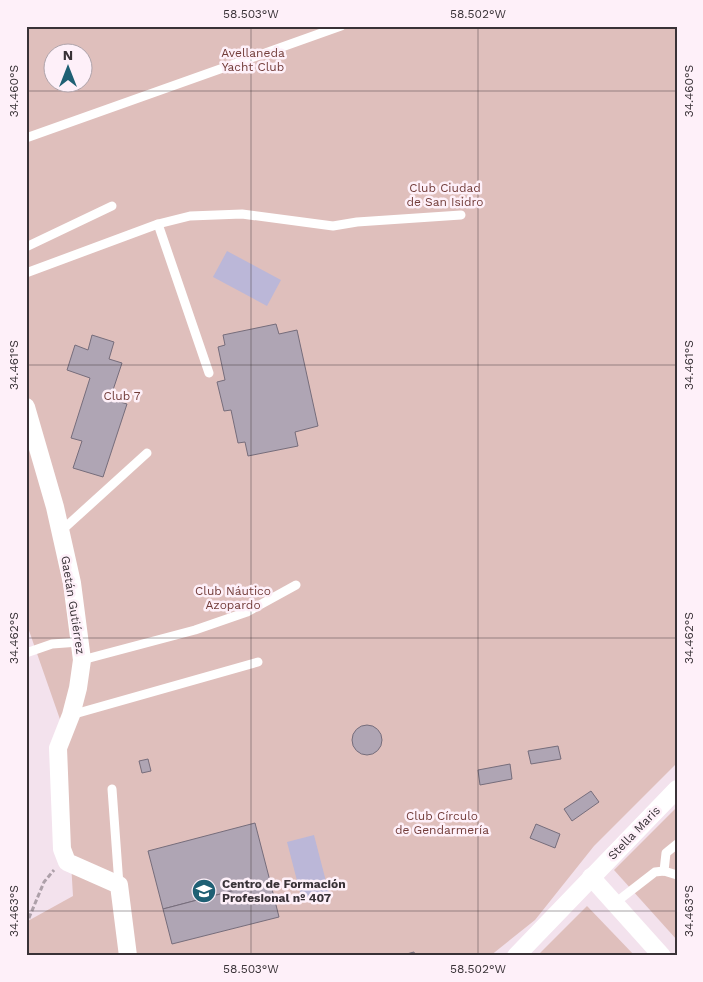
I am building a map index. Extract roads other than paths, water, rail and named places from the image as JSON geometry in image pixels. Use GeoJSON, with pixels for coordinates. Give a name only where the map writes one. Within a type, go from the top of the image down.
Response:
{"type":"FeatureCollection","features":[{"type":"Feature","properties":{"kind":"street","name":"Gaetán Gutiérrez"},"geometry":{"type":"LineString","coordinates":[[26,408],[72,583],[82,660],[78,688],[71,715],[58,748],[62,849],[67,862],[92,875],[119,885]]}},
{"type":"Feature","properties":{"kind":"street","name":"Stella Maris"},"geometry":{"type":"LineString","coordinates":[[516,956],[677,789]]}},
{"type":"Feature","properties":{"kind":"street"},"geometry":{"type":"LineString","coordinates":[[591,877],[662,956]]}},
{"type":"Feature","properties":{"kind":"street"},"geometry":{"type":"LineString","coordinates":[[119,885],[128,956]]}},
{"type":"Feature","properties":{"kind":"lane"},"geometry":{"type":"LineString","coordinates":[[26,138],[341,26]]}},
{"type":"Feature","properties":{"kind":"lane"},"geometry":{"type":"LineString","coordinates":[[26,247],[112,206]]}},
{"type":"Feature","properties":{"kind":"lane"},"geometry":{"type":"LineString","coordinates":[[26,273],[158,224],[190,216],[242,214],[333,226],[357,222],[461,215]]}},
{"type":"Feature","properties":{"kind":"lane"},"geometry":{"type":"LineString","coordinates":[[158,224],[209,373]]}},
{"type":"Feature","properties":{"kind":"lane"},"geometry":{"type":"LineString","coordinates":[[60,532],[146,453]]}},
{"type":"Feature","properties":{"kind":"lane"},"geometry":{"type":"LineString","coordinates":[[82,660],[194,630],[230,618],[247,612],[296,585]]}},
{"type":"Feature","properties":{"kind":"lane"},"geometry":{"type":"LineString","coordinates":[[26,653],[52,644],[79,642]]}},
{"type":"Feature","properties":{"kind":"lane"},"geometry":{"type":"LineString","coordinates":[[71,715],[258,662]]}},
{"type":"Feature","properties":{"kind":"lane"},"geometry":{"type":"LineString","coordinates":[[112,790],[119,885]]}},
{"type":"Feature","properties":{"kind":"lane"},"geometry":{"type":"LineString","coordinates":[[664,871],[666,853],[677,844]]}},
{"type":"Feature","properties":{"kind":"lane"},"geometry":{"type":"LineString","coordinates":[[615,903],[655,872],[664,871],[677,875]]}},
{"type":"Feature","properties":{"kind":"place","name":"Centro de Formación Profesional nº 407"},"geometry":{"type":"Point","coordinates":[204,891]}},
{"type":"Feature","properties":{"kind":"park label","name":"Avellaneda Yacht Club"},"geometry":{"type":"Point","coordinates":[253,60]}},
{"type":"Feature","properties":{"kind":"park label","name":"Club Ciudad de San Isidro"},"geometry":{"type":"Point","coordinates":[445,195]}},
{"type":"Feature","properties":{"kind":"park label","name":"Club 7"},"geometry":{"type":"Point","coordinates":[122,396]}},
{"type":"Feature","properties":{"kind":"park label","name":"Club Náutico Azopardo"},"geometry":{"type":"Point","coordinates":[233,598]}},
{"type":"Feature","properties":{"kind":"park label","name":"Club Círculo de Gendarmería"},"geometry":{"type":"Point","coordinates":[442,823]}}]}
